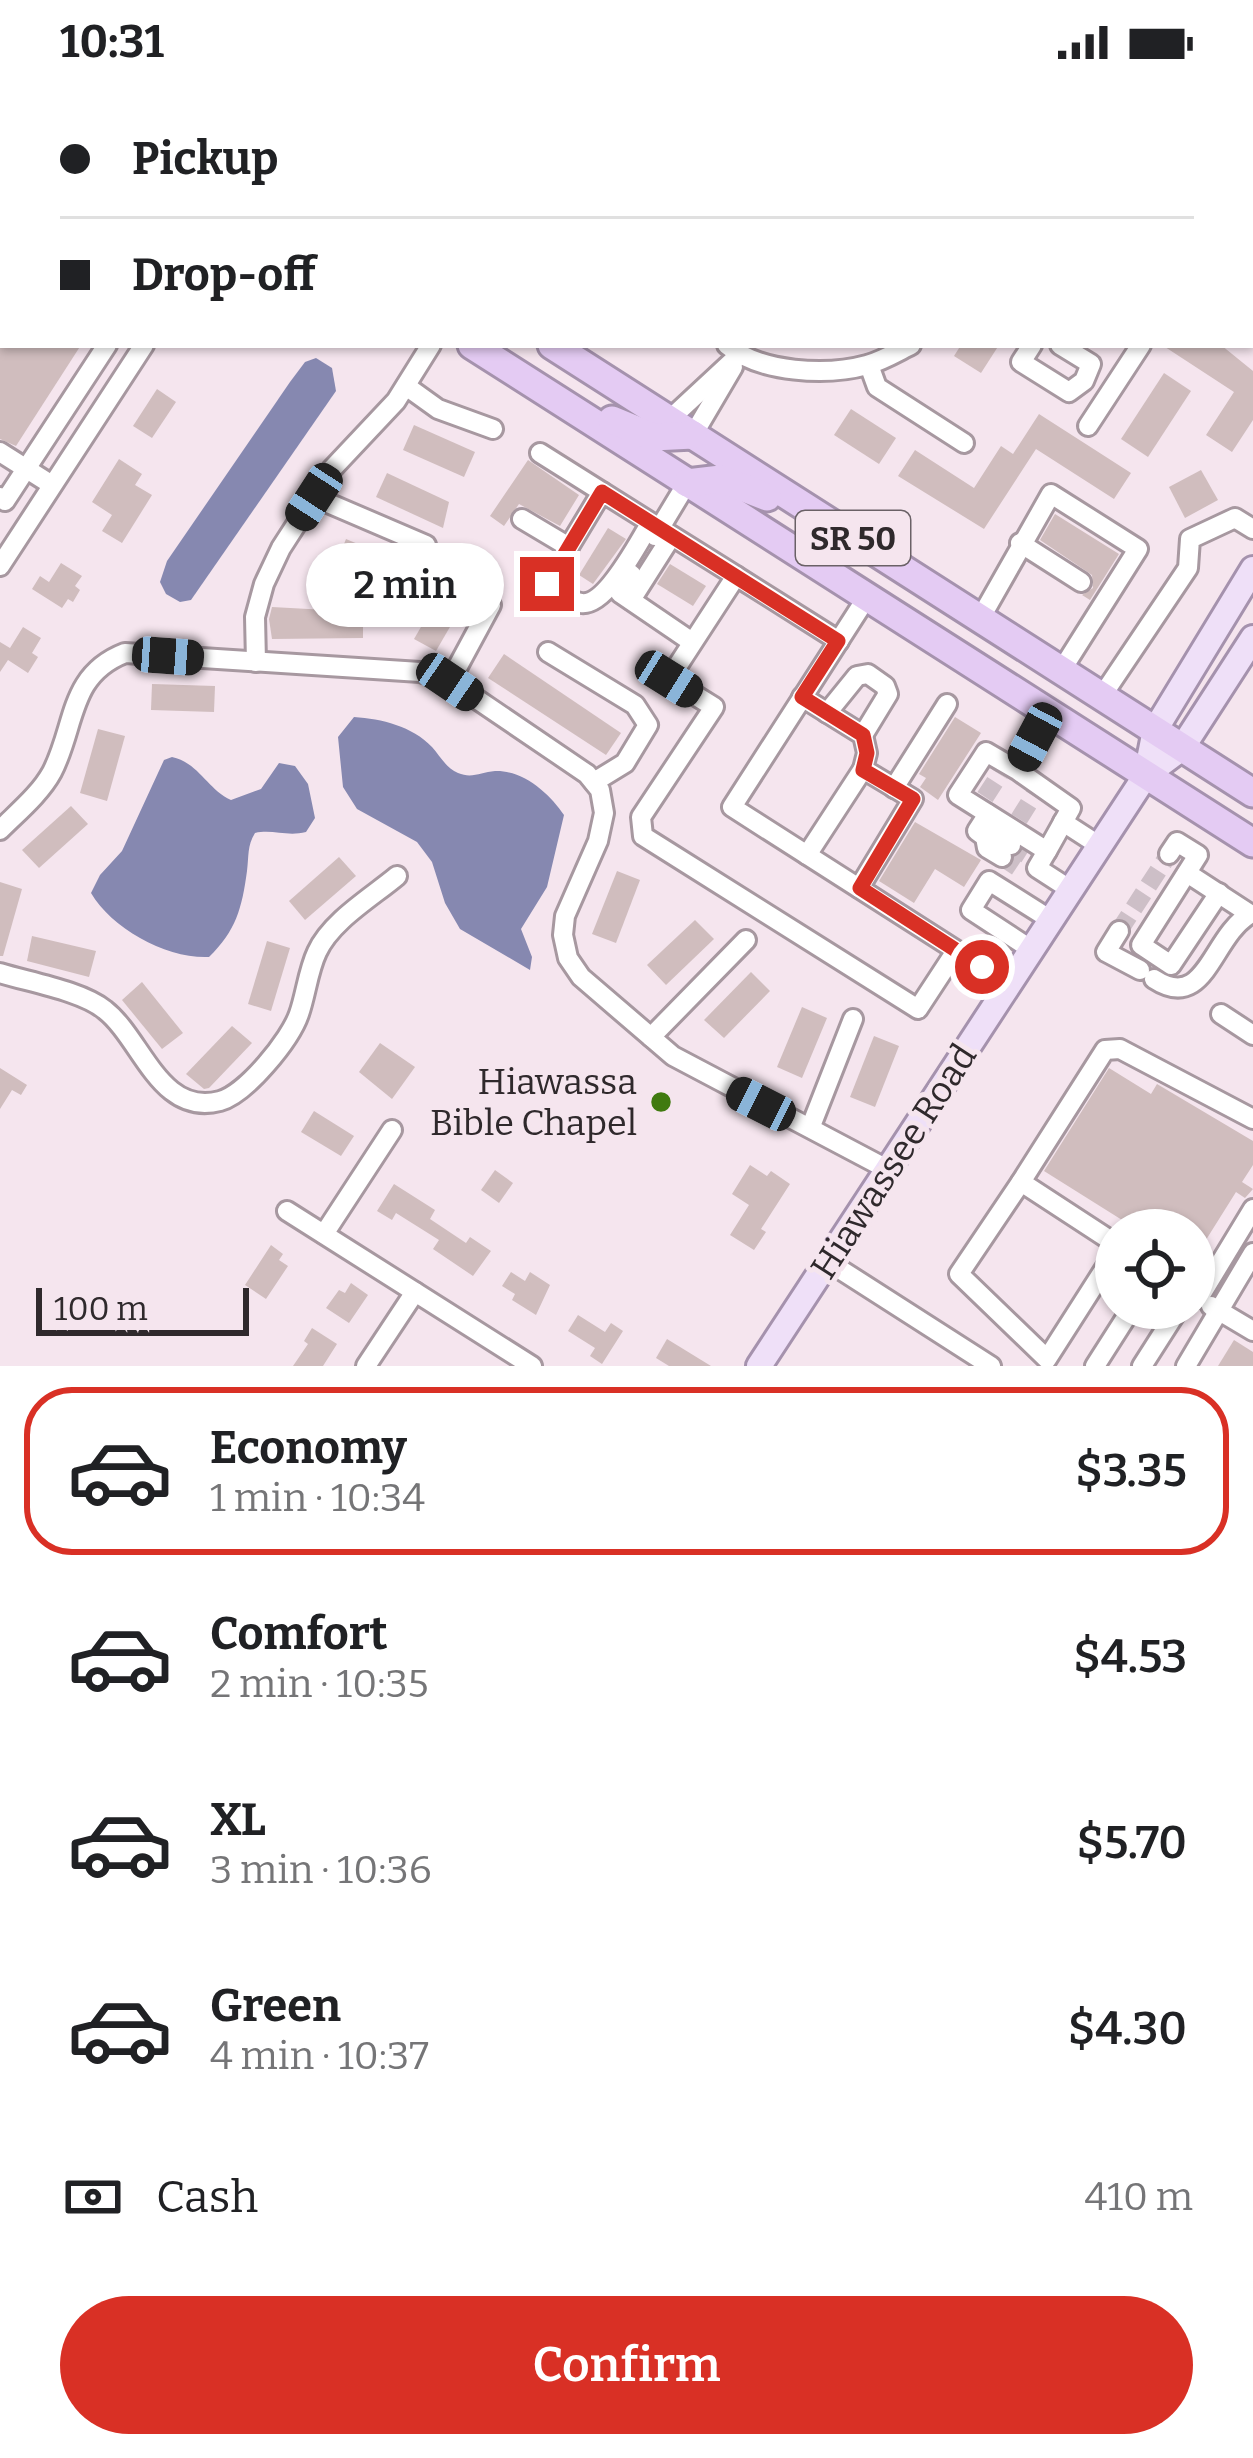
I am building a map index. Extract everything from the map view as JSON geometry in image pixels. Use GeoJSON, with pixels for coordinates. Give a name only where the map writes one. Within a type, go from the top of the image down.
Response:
{"type":"FeatureCollection","features":[{"type":"Feature","properties":{"kind":"highway","name":"SR 50"},"geometry":{"type":"LineString","coordinates":[[477,348],[1253,843]]}},
{"type":"Feature","properties":{"kind":"highway","name":"SR 50"},"geometry":{"type":"LineString","coordinates":[[557,348],[1253,794]]}},
{"type":"Feature","properties":{"kind":"highway"},"geometry":{"type":"LineString","coordinates":[[552,396],[653,437],[694,435]]}},
{"type":"Feature","properties":{"kind":"highway"},"geometry":{"type":"LineString","coordinates":[[687,483],[721,479],[827,521]]}},
{"type":"Feature","properties":{"kind":"main road","name":"Hiawassee Road"},"geometry":{"type":"LineString","coordinates":[[1146,775],[1155,730],[1253,569]]}},
{"type":"Feature","properties":{"kind":"main road","name":"Hiawassee Road"},"geometry":{"type":"LineString","coordinates":[[759,1366],[1146,775],[1182,748],[1253,638]]}},
{"type":"Feature","properties":{"kind":"street"},"geometry":{"type":"LineString","coordinates":[[0,497],[5,501],[105,348]]}},
{"type":"Feature","properties":{"kind":"street"},"geometry":{"type":"LineString","coordinates":[[0,566],[142,348]]}},
{"type":"Feature","properties":{"kind":"street"},"geometry":{"type":"LineString","coordinates":[[256,662],[255,616],[280,548],[332,469],[374,428],[429,348]]}},
{"type":"Feature","properties":{"kind":"street"},"geometry":{"type":"LineString","coordinates":[[733,350],[827,371],[869,365],[905,348]]}},
{"type":"Feature","properties":{"kind":"street"},"geometry":{"type":"LineString","coordinates":[[1030,348],[1021,362],[1070,392],[1084,381],[1091,364],[1065,348]]}},
{"type":"Feature","properties":{"kind":"street"},"geometry":{"type":"LineString","coordinates":[[1088,427],[1139,348]]}},
{"type":"Feature","properties":{"kind":"street"},"geometry":{"type":"LineString","coordinates":[[669,420],[733,350]]}},
{"type":"Feature","properties":{"kind":"street"},"geometry":{"type":"LineString","coordinates":[[694,435],[733,350]]}},
{"type":"Feature","properties":{"kind":"street"},"geometry":{"type":"LineString","coordinates":[[869,365],[877,387],[964,443]]}},
{"type":"Feature","properties":{"kind":"street"},"geometry":{"type":"LineString","coordinates":[[1084,381],[1108,396]]}},
{"type":"Feature","properties":{"kind":"street"},"geometry":{"type":"LineString","coordinates":[[406,386],[439,409],[493,430]]}},
{"type":"Feature","properties":{"kind":"street"},"geometry":{"type":"LineString","coordinates":[[0,452],[52,485]]}},
{"type":"Feature","properties":{"kind":"street"},"geometry":{"type":"LineString","coordinates":[[540,453],[838,641]]}},
{"type":"Feature","properties":{"kind":"street"},"geometry":{"type":"LineString","coordinates":[[687,483],[620,593],[692,642]]}},
{"type":"Feature","properties":{"kind":"street"},"geometry":{"type":"LineString","coordinates":[[602,492],[547,584],[578,603],[591,602],[660,530]]}},
{"type":"Feature","properties":{"kind":"street"},"geometry":{"type":"LineString","coordinates":[[980,619],[1051,494],[1138,549],[1061,670]]}},
{"type":"Feature","properties":{"kind":"street"},"geometry":{"type":"LineString","coordinates":[[314,497],[426,545]]}},
{"type":"Feature","properties":{"kind":"street"},"geometry":{"type":"LineString","coordinates":[[1102,696],[1188,568],[1190,539],[1235,518],[1253,529]]}},
{"type":"Feature","properties":{"kind":"street"},"geometry":{"type":"LineString","coordinates":[[522,519],[569,547]]}},
{"type":"Feature","properties":{"kind":"street"},"geometry":{"type":"LineString","coordinates":[[1020,543],[1081,582]]}},
{"type":"Feature","properties":{"kind":"street"},"geometry":{"type":"LineString","coordinates":[[736,576],[669,679],[713,707],[641,817],[643,836],[918,1010],[956,950]]}},
{"type":"Feature","properties":{"kind":"street"},"geometry":{"type":"LineString","coordinates":[[867,597],[732,807],[1009,984]]}},
{"type":"Feature","properties":{"kind":"street"},"geometry":{"type":"LineString","coordinates":[[450,682],[491,604]]}},
{"type":"Feature","properties":{"kind":"street"},"geometry":{"type":"LineString","coordinates":[[548,652],[635,705],[649,724],[625,763],[594,782]]}},
{"type":"Feature","properties":{"kind":"street"},"geometry":{"type":"LineString","coordinates":[[0,830],[54,769],[70,715],[102,662],[125,653],[420,672],[450,682],[600,790],[604,813],[598,842],[565,916],[563,935],[568,958],[581,977],[673,1056],[887,1169]]}},
{"type":"Feature","properties":{"kind":"street"},"geometry":{"type":"LineString","coordinates":[[808,855],[863,770],[867,753],[863,735],[888,694],[885,686],[868,674],[857,676],[827,713]]}},
{"type":"Feature","properties":{"kind":"street"},"geometry":{"type":"LineString","coordinates":[[802,697],[863,735]]}},
{"type":"Feature","properties":{"kind":"street"},"geometry":{"type":"LineString","coordinates":[[893,788],[946,704]]}},
{"type":"Feature","properties":{"kind":"street"},"geometry":{"type":"LineString","coordinates":[[1008,769],[1048,712]]}},
{"type":"Feature","properties":{"kind":"street"},"geometry":{"type":"LineString","coordinates":[[983,806],[977,831],[985,837],[987,848],[1023,851],[1063,822],[1071,808],[1037,790],[986,752],[958,795],[983,806],[1023,851],[1071,890]]}},
{"type":"Feature","properties":{"kind":"street"},"geometry":{"type":"LineString","coordinates":[[860,888],[913,799],[863,770]]}},
{"type":"Feature","properties":{"kind":"street"},"geometry":{"type":"LineString","coordinates":[[1063,822],[1100,846]]}},
{"type":"Feature","properties":{"kind":"street"},"geometry":{"type":"LineString","coordinates":[[1169,854],[1177,842],[1198,855],[1141,945],[1171,965],[1219,893]]}},
{"type":"Feature","properties":{"kind":"street"},"geometry":{"type":"LineString","coordinates":[[1119,931],[1106,952],[1182,991],[1195,983],[1226,936],[1252,913],[1187,872]]}},
{"type":"Feature","properties":{"kind":"street"},"geometry":{"type":"LineString","coordinates":[[0,973],[105,1010],[165,1087],[205,1105],[228,1099],[242,1088],[286,1040],[298,1018],[317,952],[329,934],[397,876]]}},
{"type":"Feature","properties":{"kind":"street"},"geometry":{"type":"LineString","coordinates":[[1032,950],[970,910],[989,881],[1051,920]]}},
{"type":"Feature","properties":{"kind":"street"},"geometry":{"type":"LineString","coordinates":[[651,1037],[746,940]]}},
{"type":"Feature","properties":{"kind":"street"},"geometry":{"type":"LineString","coordinates":[[1221,1014],[1251,1028]]}},
{"type":"Feature","properties":{"kind":"street"},"geometry":{"type":"LineString","coordinates":[[811,1126],[853,1019]]}},
{"type":"Feature","properties":{"kind":"street"},"geometry":{"type":"LineString","coordinates":[[1095,1282],[1047,1359],[959,1274],[1105,1050],[1120,1049],[1253,1119]]}},
{"type":"Feature","properties":{"kind":"street"},"geometry":{"type":"LineString","coordinates":[[324,1234],[392,1130]]}},
{"type":"Feature","properties":{"kind":"street"},"geometry":{"type":"LineString","coordinates":[[1021,1182],[1095,1233]]}},
{"type":"Feature","properties":{"kind":"street"},"geometry":{"type":"LineString","coordinates":[[1215,1267],[1253,1209]]}},
{"type":"Feature","properties":{"kind":"street"},"geometry":{"type":"LineString","coordinates":[[287,1211],[532,1366]]}},
{"type":"Feature","properties":{"kind":"street"},"geometry":{"type":"LineString","coordinates":[[1186,1366],[1253,1253]]}},
{"type":"Feature","properties":{"kind":"street"},"geometry":{"type":"LineString","coordinates":[[827,1261],[991,1366]]}},
{"type":"Feature","properties":{"kind":"street"},"geometry":{"type":"LineString","coordinates":[[366,1366],[416,1292]]}},
{"type":"Feature","properties":{"kind":"street"},"geometry":{"type":"LineString","coordinates":[[1215,1308],[1253,1331]]}},
{"type":"Feature","properties":{"kind":"street"},"geometry":{"type":"LineString","coordinates":[[1095,1366],[1119,1329]]}},
{"type":"Feature","properties":{"kind":"street"},"geometry":{"type":"LineString","coordinates":[[1142,1366],[1166,1329]]}},
{"type":"Feature","properties":{"kind":"water"},"geometry":{"type":"Polygon","coordinates":[[[316,358],[332,368],[336,391],[191,600],[180,602],[166,594],[160,582],[167,561],[290,382],[305,362],[316,358]]]}},
{"type":"Feature","properties":{"kind":"water"},"geometry":{"type":"Polygon","coordinates":[[[354,717],[406,729],[458,773],[495,771],[526,779],[564,815],[547,887],[521,929],[532,957],[530,970],[460,929],[445,903],[432,862],[417,842],[357,809],[343,787],[338,737],[354,717]]]}},
{"type":"Feature","properties":{"kind":"water"},"geometry":{"type":"Polygon","coordinates":[[[172,757],[231,800],[261,789],[279,763],[295,766],[308,784],[315,818],[306,832],[255,833],[236,918],[209,957],[176,953],[142,939],[112,918],[91,893],[122,851],[164,760],[172,757]]]}},
{"type":"Feature","properties":{"kind":"building"},"geometry":{"type":"Polygon","coordinates":[[[0,348],[79,348],[16,446],[0,439],[0,348]]]}},
{"type":"Feature","properties":{"kind":"building"},"geometry":{"type":"Polygon","coordinates":[[[959,348],[997,348],[981,373],[954,356],[959,348]]]}},
{"type":"Feature","properties":{"kind":"building"},"geometry":{"type":"Polygon","coordinates":[[[1167,348],[1225,348],[1253,371],[1253,420],[1232,452],[1206,435],[1234,392],[1167,348]]]}},
{"type":"Feature","properties":{"kind":"building"},"geometry":{"type":"Polygon","coordinates":[[[1164,373],[1191,391],[1148,457],[1121,439],[1164,373]]]}},
{"type":"Feature","properties":{"kind":"building"},"geometry":{"type":"Polygon","coordinates":[[[157,389],[176,402],[152,438],[133,426],[157,389]]]}},
{"type":"Feature","properties":{"kind":"building"},"geometry":{"type":"Polygon","coordinates":[[[851,409],[896,438],[879,464],[834,435],[851,409]]]}},
{"type":"Feature","properties":{"kind":"building"},"geometry":{"type":"Polygon","coordinates":[[[1039,414],[1131,473],[1114,499],[1036,449],[984,529],[898,476],[915,450],[974,488],[1001,446],[1013,454],[1039,414]]]}},
{"type":"Feature","properties":{"kind":"building"},"geometry":{"type":"Polygon","coordinates":[[[414,425],[475,452],[464,477],[403,450],[414,425]]]}},
{"type":"Feature","properties":{"kind":"building"},"geometry":{"type":"Polygon","coordinates":[[[119,459],[142,474],[135,485],[152,495],[122,543],[102,531],[112,515],[92,502],[119,459]]]}},
{"type":"Feature","properties":{"kind":"building"},"geometry":{"type":"Polygon","coordinates":[[[528,460],[579,495],[560,526],[519,504],[504,526],[490,516],[528,460]]]}},
{"type":"Feature","properties":{"kind":"building"},"geometry":{"type":"Polygon","coordinates":[[[1201,470],[1218,500],[1185,518],[1169,487],[1201,470]]]}},
{"type":"Feature","properties":{"kind":"building"},"geometry":{"type":"Polygon","coordinates":[[[387,473],[449,502],[443,528],[376,497],[387,473]]]}},
{"type":"Feature","properties":{"kind":"building"},"geometry":{"type":"Polygon","coordinates":[[[1055,514],[1119,554],[1090,600],[1082,595],[1093,588],[1092,575],[1040,540],[1055,514]]]}},
{"type":"Feature","properties":{"kind":"building"},"geometry":{"type":"Polygon","coordinates":[[[608,528],[626,539],[593,584],[579,575],[608,528]]]}},
{"type":"Feature","properties":{"kind":"building"},"geometry":{"type":"Polygon","coordinates":[[[346,539],[408,565],[398,590],[336,564],[346,539]]]}},
{"type":"Feature","properties":{"kind":"building"},"geometry":{"type":"Polygon","coordinates":[[[61,563],[82,576],[73,602],[68,599],[62,608],[32,589],[40,576],[49,582],[61,563]]]}},
{"type":"Feature","properties":{"kind":"building"},"geometry":{"type":"Polygon","coordinates":[[[670,564],[706,586],[693,606],[657,584],[670,564]]]}},
{"type":"Feature","properties":{"kind":"building"},"geometry":{"type":"Polygon","coordinates":[[[447,582],[469,594],[436,651],[414,639],[447,582]]]}},
{"type":"Feature","properties":{"kind":"building"},"geometry":{"type":"Polygon","coordinates":[[[272,607],[363,612],[363,638],[272,639],[272,607]]]}},
{"type":"Feature","properties":{"kind":"building"},"geometry":{"type":"Polygon","coordinates":[[[23,627],[41,638],[32,653],[38,657],[28,673],[8,660],[0,672],[0,642],[10,648],[23,627]]]}},
{"type":"Feature","properties":{"kind":"building"},"geometry":{"type":"Polygon","coordinates":[[[504,654],[621,733],[606,755],[488,678],[504,654]]]}},
{"type":"Feature","properties":{"kind":"building"},"geometry":{"type":"Polygon","coordinates":[[[152,684],[215,686],[214,712],[151,710],[152,684]]]}},
{"type":"Feature","properties":{"kind":"building"},"geometry":{"type":"Polygon","coordinates":[[[955,717],[981,733],[938,800],[920,787],[926,778],[919,774],[955,717]]]}},
{"type":"Feature","properties":{"kind":"building"},"geometry":{"type":"Polygon","coordinates":[[[98,729],[125,736],[107,801],[80,793],[98,729]]]}},
{"type":"Feature","properties":{"kind":"building"},"geometry":{"type":"Polygon","coordinates":[[[71,806],[88,824],[39,868],[22,850],[71,806]]]}},
{"type":"Feature","properties":{"kind":"building"},"geometry":{"type":"Polygon","coordinates":[[[915,822],[981,860],[964,887],[935,869],[914,903],[879,881],[915,822]]]}},
{"type":"Feature","properties":{"kind":"building"},"geometry":{"type":"Polygon","coordinates":[[[339,857],[356,876],[305,920],[289,901],[339,857]]]}},
{"type":"Feature","properties":{"kind":"building"},"geometry":{"type":"Polygon","coordinates":[[[617,871],[640,880],[616,943],[592,934],[617,871]]]}},
{"type":"Feature","properties":{"kind":"building"},"geometry":{"type":"Polygon","coordinates":[[[0,882],[22,889],[3,956],[0,956],[0,882]]]}},
{"type":"Feature","properties":{"kind":"building"},"geometry":{"type":"Polygon","coordinates":[[[695,920],[714,939],[666,985],[647,965],[695,920]]]}},
{"type":"Feature","properties":{"kind":"building"},"geometry":{"type":"Polygon","coordinates":[[[32,936],[96,951],[89,977],[27,961],[32,936]]]}},
{"type":"Feature","properties":{"kind":"building"},"geometry":{"type":"Polygon","coordinates":[[[267,941],[290,948],[271,1011],[248,1004],[267,941]]]}},
{"type":"Feature","properties":{"kind":"building"},"geometry":{"type":"Polygon","coordinates":[[[751,972],[770,991],[724,1038],[704,1020],[751,972]]]}},
{"type":"Feature","properties":{"kind":"building"},"geometry":{"type":"Polygon","coordinates":[[[142,982],[183,1033],[162,1049],[122,1000],[142,982]]]}},
{"type":"Feature","properties":{"kind":"building"},"geometry":{"type":"Polygon","coordinates":[[[802,1007],[827,1018],[802,1078],[777,1067],[802,1007]]]}},
{"type":"Feature","properties":{"kind":"building"},"geometry":{"type":"Polygon","coordinates":[[[232,1026],[252,1043],[204,1089],[186,1074],[232,1026]]]}},
{"type":"Feature","properties":{"kind":"building"},"geometry":{"type":"Polygon","coordinates":[[[874,1036],[899,1046],[875,1107],[850,1097],[874,1036]]]}},
{"type":"Feature","properties":{"kind":"building"},"geometry":{"type":"Polygon","coordinates":[[[380,1043],[415,1067],[392,1099],[359,1072],[380,1043]]]}},
{"type":"Feature","properties":{"kind":"building"},"geometry":{"type":"Polygon","coordinates":[[[0,1068],[27,1085],[21,1095],[12,1090],[0,1109],[0,1068]]]}},
{"type":"Feature","properties":{"kind":"building"},"geometry":{"type":"Polygon","coordinates":[[[1109,1068],[1151,1094],[1157,1084],[1253,1141],[1253,1165],[1242,1182],[1253,1189],[1245,1198],[1236,1192],[1215,1226],[1215,1209],[1105,1209],[1044,1171],[1109,1068]]]}},
{"type":"Feature","properties":{"kind":"building"},"geometry":{"type":"Polygon","coordinates":[[[314,1111],[354,1136],[341,1156],[301,1132],[314,1111]]]}},
{"type":"Feature","properties":{"kind":"building"},"geometry":{"type":"Polygon","coordinates":[[[750,1165],[790,1184],[761,1229],[766,1232],[754,1250],[730,1235],[749,1205],[732,1194],[750,1165]]]}},
{"type":"Feature","properties":{"kind":"building"},"geometry":{"type":"Polygon","coordinates":[[[495,1170],[513,1183],[499,1203],[481,1190],[495,1170]]]}},
{"type":"Feature","properties":{"kind":"building"},"geometry":{"type":"Polygon","coordinates":[[[394,1184],[435,1210],[430,1219],[466,1243],[470,1237],[491,1251],[473,1276],[433,1249],[439,1240],[396,1213],[392,1220],[377,1211],[394,1184]]]}},
{"type":"Feature","properties":{"kind":"building"},"geometry":{"type":"Polygon","coordinates":[[[271,1245],[283,1254],[279,1260],[288,1266],[266,1299],[245,1285],[271,1245]]]}},
{"type":"Feature","properties":{"kind":"building"},"geometry":{"type":"Polygon","coordinates":[[[511,1272],[525,1281],[530,1272],[550,1285],[536,1315],[512,1300],[515,1294],[502,1286],[511,1272]]]}},
{"type":"Feature","properties":{"kind":"building"},"geometry":{"type":"Polygon","coordinates":[[[351,1283],[368,1295],[349,1323],[326,1308],[351,1283]]]}},
{"type":"Feature","properties":{"kind":"building"},"geometry":{"type":"Polygon","coordinates":[[[578,1315],[605,1332],[611,1323],[623,1331],[602,1364],[590,1356],[595,1348],[568,1331],[578,1315]]]}},
{"type":"Feature","properties":{"kind":"building"},"geometry":{"type":"Polygon","coordinates":[[[312,1328],[337,1344],[323,1366],[293,1366],[308,1344],[304,1341],[312,1328]]]}},
{"type":"Feature","properties":{"kind":"building"},"geometry":{"type":"Polygon","coordinates":[[[667,1339],[711,1366],[669,1366],[656,1358],[667,1339]]]}},
{"type":"Feature","properties":{"kind":"building"},"geometry":{"type":"Polygon","coordinates":[[[1234,1340],[1253,1352],[1253,1366],[1218,1366],[1234,1340]]]}},
{"type":"Feature","properties":{"kind":"tunnel"},"geometry":{"type":"LineString","coordinates":[[985,797],[1000,774]]}},
{"type":"Feature","properties":{"kind":"tunnel"},"geometry":{"type":"LineString","coordinates":[[1019,819],[1034,795]]}},
{"type":"Feature","properties":{"kind":"tunnel"},"geometry":{"type":"LineString","coordinates":[[1011,845],[1027,855]]}},
{"type":"Feature","properties":{"kind":"tunnel"},"geometry":{"type":"LineString","coordinates":[[1119,931],[1169,854]]}},
{"type":"Feature","properties":{"kind":"tunnel"},"geometry":{"type":"LineString","coordinates":[[1002,857],[1020,869]]}},
{"type":"Feature","properties":{"kind":"place","name":"Hiawassa Bible Chapel"},"geometry":{"type":"Point","coordinates":[661,1102]}},
{"type":"Feature","properties":{"kind":"route"},"geometry":{"type":"LineString","coordinates":[[547,584],[602,492],[838,641],[802,697],[863,735],[867,753],[863,770],[913,799],[860,888],[982,967]]}}]}
